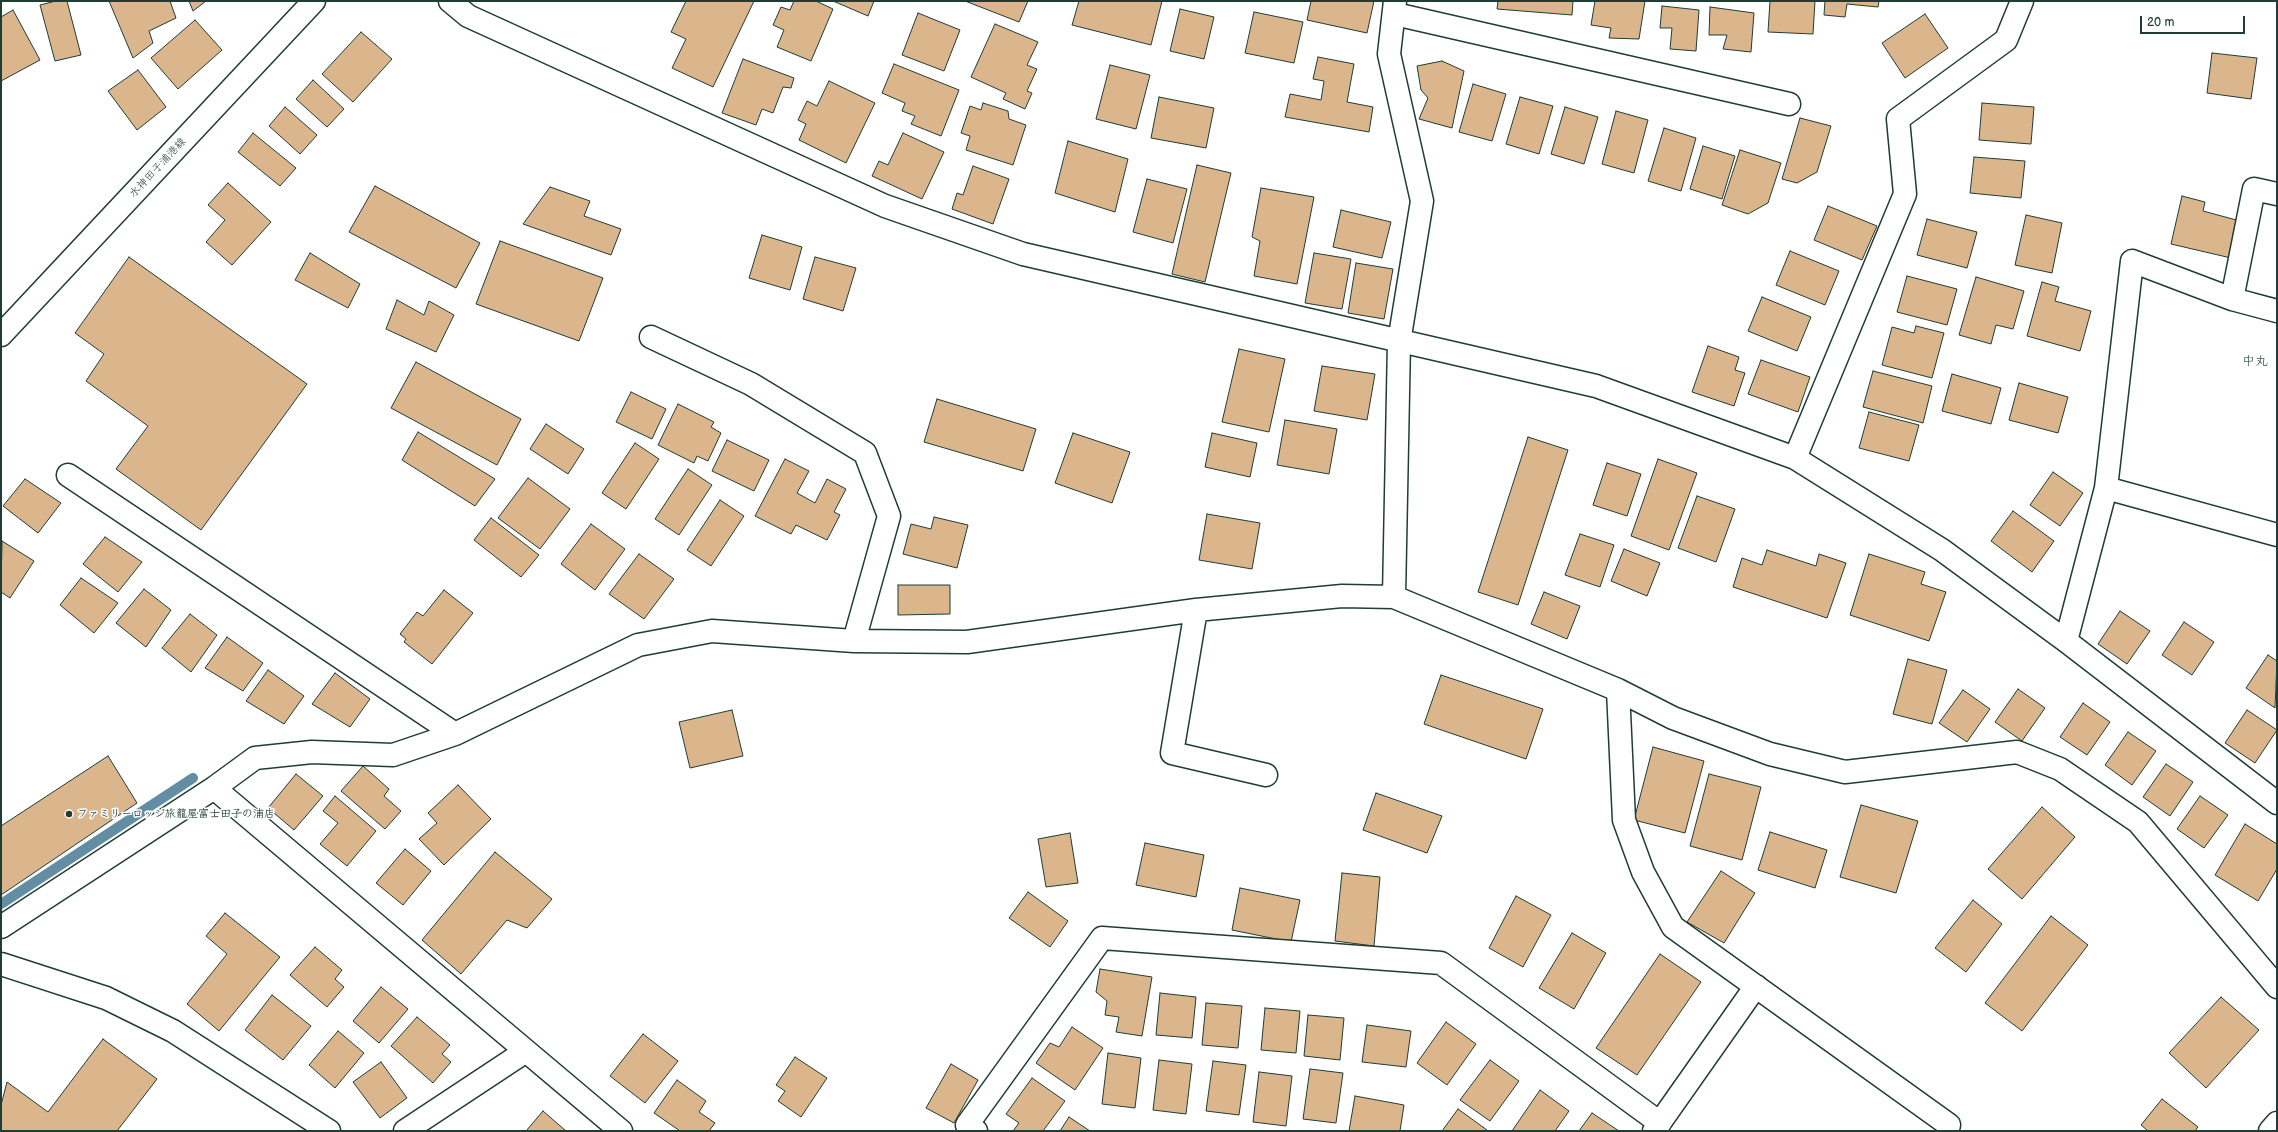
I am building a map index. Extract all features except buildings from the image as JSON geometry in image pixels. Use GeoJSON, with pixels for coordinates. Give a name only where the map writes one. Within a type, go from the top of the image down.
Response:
{"type":"FeatureCollection","features":[{"type":"Feature","properties":{"kind":"street","name":"水神田子浦港線"},"geometry":{"type":"LineString","coordinates":[[1,335],[314,1]]}},
{"type":"Feature","properties":{"kind":"street"},"geometry":{"type":"LineString","coordinates":[[450,1],[468,16],[885,206],[1023,254],[1596,386],[1795,458],[1942,550],[2066,641],[2277,803]]}},
{"type":"Feature","properties":{"kind":"street"},"geometry":{"type":"LineString","coordinates":[[1795,458],[1905,194],[1898,118],[2006,40],[2022,1]]}},
{"type":"Feature","properties":{"kind":"street"},"geometry":{"type":"LineString","coordinates":[[1394,597],[1400,342],[1422,201],[1389,54],[1395,7],[1789,104]]}},
{"type":"Feature","properties":{"kind":"street"},"geometry":{"type":"LineString","coordinates":[[2232,299],[2254,189],[2277,194]]}},
{"type":"Feature","properties":{"kind":"street"},"geometry":{"type":"LineString","coordinates":[[2066,641],[2106,488],[2132,260],[2232,299],[2277,311]]}},
{"type":"Feature","properties":{"kind":"street"},"geometry":{"type":"LineString","coordinates":[[651,337],[751,384],[865,453],[889,516],[854,641]]}},
{"type":"Feature","properties":{"kind":"street"},"geometry":{"type":"LineString","coordinates":[[68,475],[455,734]]}},
{"type":"Feature","properties":{"kind":"street"},"geometry":{"type":"LineString","coordinates":[[2106,488],[2277,535]]}},
{"type":"Feature","properties":{"kind":"street"},"geometry":{"type":"LineString","coordinates":[[1,927],[214,788],[255,758],[312,752],[393,755],[455,734],[638,645],[712,631],[854,641],[967,642],[1196,610],[1342,596],[1394,597],[1618,690],[1673,718],[1770,754],[1845,772],[2017,752],[2060,769],[2138,822],[2277,988]]}},
{"type":"Feature","properties":{"kind":"street"},"geometry":{"type":"LineString","coordinates":[[1196,610],[1172,753],[1266,775]]}},
{"type":"Feature","properties":{"kind":"street"},"geometry":{"type":"LineString","coordinates":[[1618,690],[1624,820],[1643,872],[1673,927],[1949,1125]]}},
{"type":"Feature","properties":{"kind":"street"},"geometry":{"type":"LineString","coordinates":[[214,788],[621,1131]]}},
{"type":"Feature","properties":{"kind":"street"},"geometry":{"type":"LineString","coordinates":[[976,1131],[967,1125],[1102,938],[1441,963],[1657,1127],[1756,986]]}},
{"type":"Feature","properties":{"kind":"street"},"geometry":{"type":"LineString","coordinates":[[1,964],[106,998],[173,1030],[330,1131]]}},
{"type":"Feature","properties":{"kind":"street"},"geometry":{"type":"LineString","coordinates":[[405,1131],[526,1051]]}},
{"type":"Feature","properties":{"kind":"street"},"geometry":{"type":"LineString","coordinates":[[2270,1131],[2277,1123]]}},
{"type":"Feature","properties":{"kind":"waterway"},"geometry":{"type":"LineString","coordinates":[[1,904],[193,778]]}},
{"type":"Feature","properties":{"kind":"place","name":"ファミリーロッジ旅籠屋富士田子の浦店"},"geometry":{"type":"Point","coordinates":[69,814]}},
{"type":"Feature","properties":{"kind":"district","name":"中丸"},"geometry":{"type":"Point","coordinates":[2255,362]}}]}
